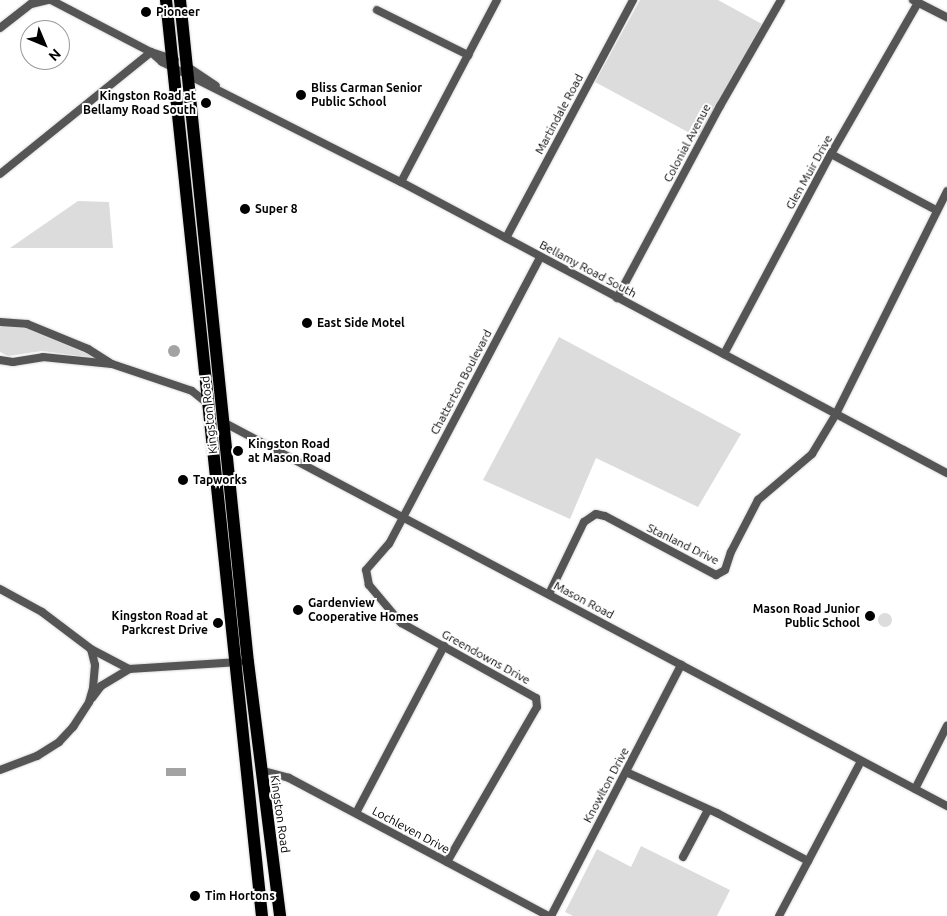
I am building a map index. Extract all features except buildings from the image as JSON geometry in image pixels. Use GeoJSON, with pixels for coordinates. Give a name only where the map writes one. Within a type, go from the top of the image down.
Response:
{"type":"FeatureCollection","features":[{"type":"Feature","properties":{"kind":"main road","name":"Kingston Road"},"geometry":{"type":"LineString","coordinates":[[166,0],[180,67],[224,423],[260,770],[280,916]]}},
{"type":"Feature","properties":{"kind":"main road","name":"Kingston Road"},"geometry":{"type":"LineString","coordinates":[[180,0],[180,67],[234,662],[262,916]]}},
{"type":"Feature","properties":{"kind":"main road"},"geometry":{"type":"LineString","coordinates":[[231,622],[245,627]]}},
{"type":"Feature","properties":{"kind":"street"},"geometry":{"type":"LineString","coordinates":[[0,28],[31,4],[49,0]]}},
{"type":"Feature","properties":{"kind":"street","name":"Bellamy Road South"},"geometry":{"type":"LineString","coordinates":[[49,0],[59,1],[151,52],[401,182],[947,473]]}},
{"type":"Feature","properties":{"kind":"street"},"geometry":{"type":"LineString","coordinates":[[401,182],[497,0]]}},
{"type":"Feature","properties":{"kind":"street","name":"Martindale Road"},"geometry":{"type":"LineString","coordinates":[[506,238],[633,0]]}},
{"type":"Feature","properties":{"kind":"street","name":"Colonial Avenue"},"geometry":{"type":"LineString","coordinates":[[617,298],[720,106],[781,0]]}},
{"type":"Feature","properties":{"kind":"street"},"geometry":{"type":"LineString","coordinates":[[915,1],[947,17]]}},
{"type":"Feature","properties":{"kind":"street","name":"Glen Muir Drive"},"geometry":{"type":"LineString","coordinates":[[724,354],[915,1]]}},
{"type":"Feature","properties":{"kind":"street"},"geometry":{"type":"LineString","coordinates":[[377,10],[468,55]]}},
{"type":"Feature","properties":{"kind":"street"},"geometry":{"type":"LineString","coordinates":[[0,174],[151,52]]}},
{"type":"Feature","properties":{"kind":"street"},"geometry":{"type":"LineString","coordinates":[[832,154],[936,210]]}},
{"type":"Feature","properties":{"kind":"street"},"geometry":{"type":"LineString","coordinates":[[836,414],[947,191]]}},
{"type":"Feature","properties":{"kind":"street","name":"Chatterton Boulevard"},"geometry":{"type":"LineString","coordinates":[[402,517],[540,257]]}},
{"type":"Feature","properties":{"kind":"street"},"geometry":{"type":"LineString","coordinates":[[0,322],[27,324],[88,349],[112,364]]}},
{"type":"Feature","properties":{"kind":"street"},"geometry":{"type":"LineString","coordinates":[[0,360],[13,362],[43,357],[112,364]]}},
{"type":"Feature","properties":{"kind":"street","name":"Mason Road"},"geometry":{"type":"LineString","coordinates":[[112,364],[192,391],[211,407],[224,423],[947,806]]}},
{"type":"Feature","properties":{"kind":"street","name":"Stanland Drive"},"geometry":{"type":"LineString","coordinates":[[549,594],[584,522],[596,514],[605,516],[708,571],[721,574],[758,500],[806,459],[836,414]]}},
{"type":"Feature","properties":{"kind":"street","name":"Greendowns Drive"},"geometry":{"type":"LineString","coordinates":[[402,517],[385,550],[368,566],[367,581],[401,623],[529,692],[537,702],[447,862]]}},
{"type":"Feature","properties":{"kind":"street"},"geometry":{"type":"LineString","coordinates":[[0,589],[42,612],[91,649],[129,669]]}},
{"type":"Feature","properties":{"kind":"street"},"geometry":{"type":"LineString","coordinates":[[356,813],[444,646]]}},
{"type":"Feature","properties":{"kind":"street"},"geometry":{"type":"LineString","coordinates":[[89,702],[95,665],[91,649]]}},
{"type":"Feature","properties":{"kind":"street"},"geometry":{"type":"LineString","coordinates":[[0,770],[24,763],[59,742],[101,686],[129,669],[248,662]]}},
{"type":"Feature","properties":{"kind":"street","name":"Knowlton Drive"},"geometry":{"type":"LineString","coordinates":[[549,916],[681,665]]}},
{"type":"Feature","properties":{"kind":"street"},"geometry":{"type":"LineString","coordinates":[[915,789],[947,726]]}},
{"type":"Feature","properties":{"kind":"street"},"geometry":{"type":"LineString","coordinates":[[779,916],[861,761]]}},
{"type":"Feature","properties":{"kind":"street","name":"Lochleven Drive"},"geometry":{"type":"LineString","coordinates":[[260,770],[289,778],[549,916]]}},
{"type":"Feature","properties":{"kind":"street"},"geometry":{"type":"LineString","coordinates":[[626,772],[808,860]]}},
{"type":"Feature","properties":{"kind":"street"},"geometry":{"type":"LineString","coordinates":[[683,856],[708,810]]}},
{"type":"Feature","properties":{"kind":"shaded area"},"geometry":{"type":"Polygon","coordinates":[[[640,0],[718,0],[762,24],[699,138],[595,82],[640,0]]]}},
{"type":"Feature","properties":{"kind":"shaded area"},"geometry":{"type":"Polygon","coordinates":[[[78,201],[109,202],[113,248],[10,248],[78,201]]]}},
{"type":"Feature","properties":{"kind":"shaded area"},"geometry":{"type":"Polygon","coordinates":[[[12,323],[103,359],[42,351],[8,356],[0,352],[0,327],[12,323]]]}},
{"type":"Feature","properties":{"kind":"shaded area"},"geometry":{"type":"Polygon","coordinates":[[[559,337],[741,434],[698,507],[596,458],[570,519],[483,480],[559,337]]]}},
{"type":"Feature","properties":{"kind":"shaded area"},"geometry":{"type":"Polygon","coordinates":[[[174,345],[180,351],[174,357],[168,351],[174,345]]]}},
{"type":"Feature","properties":{"kind":"shaded area"},"geometry":{"type":"Polygon","coordinates":[[[882,613],[888,613],[892,620],[888,627],[882,627],[878,623],[878,617],[882,613]]]}},
{"type":"Feature","properties":{"kind":"shaded area"},"geometry":{"type":"Polygon","coordinates":[[[166,768],[186,768],[186,776],[166,776],[166,768]]]}},
{"type":"Feature","properties":{"kind":"shaded area"},"geometry":{"type":"Polygon","coordinates":[[[641,846],[730,890],[717,916],[573,916],[565,912],[597,849],[631,867],[641,846]]]}},
{"type":"Feature","properties":{"kind":"place","name":"Pioneer"},"geometry":{"type":"Point","coordinates":[146,12]}},
{"type":"Feature","properties":{"kind":"place","name":"Bliss Carman Senior Public School"},"geometry":{"type":"Point","coordinates":[301,95]}},
{"type":"Feature","properties":{"kind":"place","name":"Kingston Road at Bellamy Road South"},"geometry":{"type":"Point","coordinates":[206,103]}},
{"type":"Feature","properties":{"kind":"place","name":"Super 8"},"geometry":{"type":"Point","coordinates":[245,209]}},
{"type":"Feature","properties":{"kind":"place","name":"East Side Motel"},"geometry":{"type":"Point","coordinates":[307,323]}},
{"type":"Feature","properties":{"kind":"place","name":"Kingston Road at Mason Road"},"geometry":{"type":"Point","coordinates":[238,451]}},
{"type":"Feature","properties":{"kind":"place","name":"Tapworks"},"geometry":{"type":"Point","coordinates":[183,480]}},
{"type":"Feature","properties":{"kind":"place","name":"Gardenview Cooperative Homes"},"geometry":{"type":"Point","coordinates":[298,610]}},
{"type":"Feature","properties":{"kind":"place","name":"Mason Road Junior Public School"},"geometry":{"type":"Point","coordinates":[870,616]}},
{"type":"Feature","properties":{"kind":"place","name":"Kingston Road at Parkcrest Drive"},"geometry":{"type":"Point","coordinates":[218,623]}},
{"type":"Feature","properties":{"kind":"place","name":"Tim Hortons"},"geometry":{"type":"Point","coordinates":[195,896]}}]}
